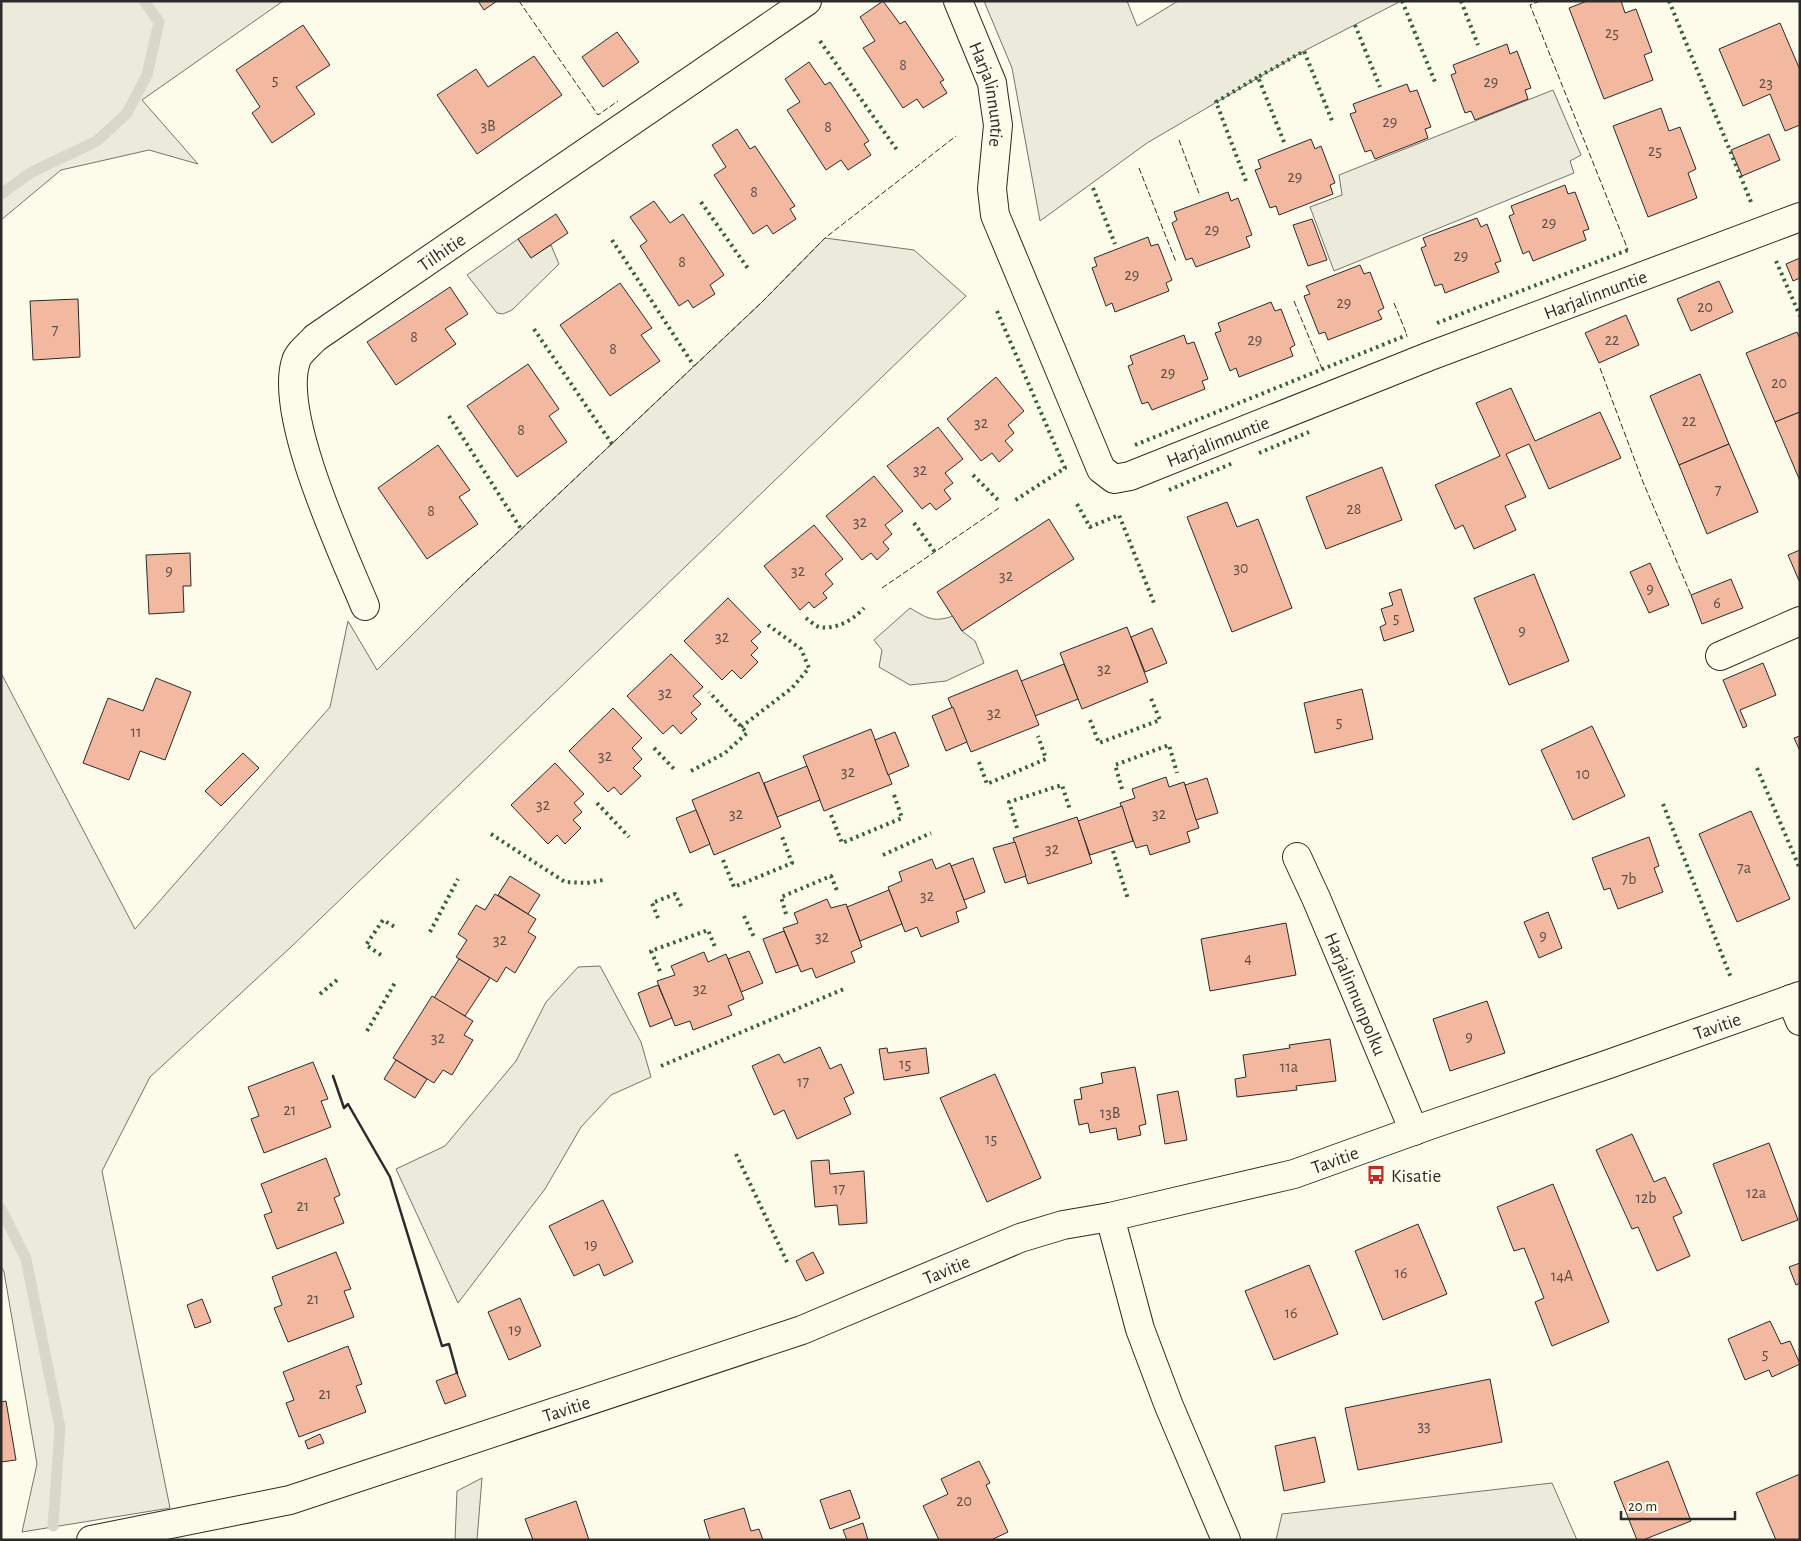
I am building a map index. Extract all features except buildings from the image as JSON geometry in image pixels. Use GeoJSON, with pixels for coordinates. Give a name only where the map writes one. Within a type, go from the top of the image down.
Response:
{"type":"FeatureCollection","features":[{"type":"Feature","properties":{"kind":"street","name":"Tilhitie"},"geometry":{"type":"LineString","coordinates":[[365,606],[310,468],[296,413],[292,387],[296,359],[315,338],[807,1]]}},
{"type":"Feature","properties":{"kind":"street","name":"Harjalinnuntie"},"geometry":{"type":"LineString","coordinates":[[958,1],[992,84],[998,125],[992,189],[995,214],[1101,469],[1114,479],[1130,476],[1430,356],[1800,217]]}},
{"type":"Feature","properties":{"kind":"street"},"geometry":{"type":"LineString","coordinates":[[1720,656],[1800,621]]}},
{"type":"Feature","properties":{"kind":"street","name":"Harjalinnunpolku"},"geometry":{"type":"LineString","coordinates":[[1297,857],[1414,1130]]}},
{"type":"Feature","properties":{"kind":"street","name":"Tavitie"},"geometry":{"type":"LineString","coordinates":[[91,1540],[290,1500],[802,1330],[1020,1238],[1063,1225],[1110,1217],[1294,1174],[1414,1130],[1797,1006]]}},
{"type":"Feature","properties":{"kind":"street"},"geometry":{"type":"LineString","coordinates":[[1110,1217],[1140,1329],[1169,1406],[1226,1540]]}},
{"type":"Feature","properties":{"kind":"shaded area"},"geometry":{"type":"Polygon","coordinates":[[[1,1],[283,1],[142,100],[198,164],[149,150],[61,170],[1,220],[1,1]]]}},
{"type":"Feature","properties":{"kind":"shaded area"},"geometry":{"type":"Polygon","coordinates":[[[984,1],[1127,1],[1137,26],[1178,1],[1401,1],[1304,51],[1147,143],[1040,221],[1012,68],[984,1]]]}},
{"type":"Feature","properties":{"kind":"shaded area"},"geometry":{"type":"Polygon","coordinates":[[[1553,90],[1581,155],[1570,161],[1574,173],[1334,271],[1310,207],[1342,195],[1339,175],[1553,90]]]}},
{"type":"Feature","properties":{"kind":"shaded area"},"geometry":{"type":"Polygon","coordinates":[[[825,238],[914,250],[966,296],[292,946],[150,1077],[102,1171],[170,1508],[22,1532],[37,1464],[4,1272],[1,1266],[1,673],[135,929],[330,707],[348,621],[377,670],[459,588],[762,302],[825,238]]]}},
{"type":"Feature","properties":{"kind":"shaded area"},"geometry":{"type":"Polygon","coordinates":[[[518,239],[531,258],[551,245],[559,264],[512,310],[503,314],[497,313],[467,275],[518,239]]]}},
{"type":"Feature","properties":{"kind":"shaded area"},"geometry":{"type":"Polygon","coordinates":[[[910,608],[935,619],[953,616],[962,631],[975,641],[984,663],[946,681],[910,685],[879,667],[882,650],[874,640],[910,608]]]}},
{"type":"Feature","properties":{"kind":"shaded area"},"geometry":{"type":"Polygon","coordinates":[[[600,966],[641,1042],[651,1077],[611,1095],[581,1127],[545,1189],[458,1303],[396,1169],[445,1146],[516,1061],[546,1002],[578,967],[600,966]]]}},
{"type":"Feature","properties":{"kind":"shaded area"},"geometry":{"type":"Polygon","coordinates":[[[482,1478],[477,1540],[455,1540],[457,1491],[482,1478]]]}},
{"type":"Feature","properties":{"kind":"shaded area"},"geometry":{"type":"Polygon","coordinates":[[[1552,1483],[1577,1540],[1276,1540],[1282,1514],[1552,1483]]]}},
{"type":"Feature","properties":{"kind":"waterway"},"geometry":{"type":"LineString","coordinates":[[1,194],[32,172],[97,141],[127,113],[147,75],[159,22],[144,1]]}},
{"type":"Feature","properties":{"kind":"waterway"},"geometry":{"type":"LineString","coordinates":[[1,1209],[26,1259],[60,1428],[53,1526]]}},
{"type":"Feature","properties":{"kind":"hedge"},"geometry":{"type":"LineString","coordinates":[[1402,1],[1435,82]]}},
{"type":"Feature","properties":{"kind":"hedge"},"geometry":{"type":"LineString","coordinates":[[1461,1],[1478,45]]}},
{"type":"Feature","properties":{"kind":"hedge"},"geometry":{"type":"LineString","coordinates":[[1669,1],[1751,202]]}},
{"type":"Feature","properties":{"kind":"hedge"},"geometry":{"type":"LineString","coordinates":[[1355,25],[1380,87]]}},
{"type":"Feature","properties":{"kind":"hedge"},"geometry":{"type":"LineString","coordinates":[[820,41],[897,150]]}},
{"type":"Feature","properties":{"kind":"hedge"},"geometry":{"type":"LineString","coordinates":[[1284,142],[1258,77],[1304,51],[1333,123]]}},
{"type":"Feature","properties":{"kind":"hedge"},"geometry":{"type":"LineString","coordinates":[[1246,181],[1216,102],[1258,77]]}},
{"type":"Feature","properties":{"kind":"hedge"},"geometry":{"type":"LineString","coordinates":[[1093,188],[1115,244]]}},
{"type":"Feature","properties":{"kind":"hedge"},"geometry":{"type":"LineString","coordinates":[[701,202],[749,270]]}},
{"type":"Feature","properties":{"kind":"hedge"},"geometry":{"type":"LineString","coordinates":[[612,240],[694,366]]}},
{"type":"Feature","properties":{"kind":"hedge"},"geometry":{"type":"LineString","coordinates":[[1437,323],[1628,250]]}},
{"type":"Feature","properties":{"kind":"hedge"},"geometry":{"type":"LineString","coordinates":[[1776,261],[1800,316]]}},
{"type":"Feature","properties":{"kind":"hedge"},"geometry":{"type":"LineString","coordinates":[[997,311],[1065,468],[1014,501]]}},
{"type":"Feature","properties":{"kind":"hedge"},"geometry":{"type":"LineString","coordinates":[[534,329],[612,444]]}},
{"type":"Feature","properties":{"kind":"hedge"},"geometry":{"type":"LineString","coordinates":[[1135,445],[1407,335]]}},
{"type":"Feature","properties":{"kind":"hedge"},"geometry":{"type":"LineString","coordinates":[[449,416],[521,529]]}},
{"type":"Feature","properties":{"kind":"hedge"},"geometry":{"type":"LineString","coordinates":[[1259,453],[1309,432]]}},
{"type":"Feature","properties":{"kind":"hedge"},"geometry":{"type":"LineString","coordinates":[[1169,490],[1233,463]]}},
{"type":"Feature","properties":{"kind":"hedge"},"geometry":{"type":"LineString","coordinates":[[973,475],[1000,502]]}},
{"type":"Feature","properties":{"kind":"hedge"},"geometry":{"type":"LineString","coordinates":[[1077,504],[1090,527],[1119,515],[1154,603]]}},
{"type":"Feature","properties":{"kind":"hedge"},"geometry":{"type":"LineString","coordinates":[[914,523],[935,552]]}},
{"type":"Feature","properties":{"kind":"hedge"},"geometry":{"type":"LineString","coordinates":[[806,618],[819,627],[832,627],[844,623],[864,608]]}},
{"type":"Feature","properties":{"kind":"hedge"},"geometry":{"type":"LineString","coordinates":[[741,727],[792,688],[809,668],[801,649],[768,625]]}},
{"type":"Feature","properties":{"kind":"hedge"},"geometry":{"type":"LineString","coordinates":[[691,771],[725,753],[747,733],[709,692]]}},
{"type":"Feature","properties":{"kind":"hedge"},"geometry":{"type":"LineString","coordinates":[[1090,720],[1099,743],[1160,720],[1150,696]]}},
{"type":"Feature","properties":{"kind":"hedge"},"geometry":{"type":"LineString","coordinates":[[979,762],[987,784],[1046,759],[1038,736]]}},
{"type":"Feature","properties":{"kind":"hedge"},"geometry":{"type":"LineString","coordinates":[[1122,789],[1115,765],[1169,745],[1177,773]]}},
{"type":"Feature","properties":{"kind":"hedge"},"geometry":{"type":"LineString","coordinates":[[654,748],[675,770]]}},
{"type":"Feature","properties":{"kind":"hedge"},"geometry":{"type":"LineString","coordinates":[[1757,768],[1800,869]]}},
{"type":"Feature","properties":{"kind":"hedge"},"geometry":{"type":"LineString","coordinates":[[1017,828],[1009,802],[1062,785],[1070,810]]}},
{"type":"Feature","properties":{"kind":"hedge"},"geometry":{"type":"LineString","coordinates":[[831,815],[842,843],[902,818],[893,792]]}},
{"type":"Feature","properties":{"kind":"hedge"},"geometry":{"type":"LineString","coordinates":[[597,803],[629,837]]}},
{"type":"Feature","properties":{"kind":"hedge"},"geometry":{"type":"LineString","coordinates":[[1663,804],[1731,978]]}},
{"type":"Feature","properties":{"kind":"hedge"},"geometry":{"type":"LineString","coordinates":[[883,855],[931,833]]}},
{"type":"Feature","properties":{"kind":"hedge"},"geometry":{"type":"LineString","coordinates":[[491,834],[565,882],[587,883],[603,880]]}},
{"type":"Feature","properties":{"kind":"hedge"},"geometry":{"type":"LineString","coordinates":[[723,860],[734,887],[792,863],[781,834]]}},
{"type":"Feature","properties":{"kind":"hedge"},"geometry":{"type":"LineString","coordinates":[[1113,851],[1128,899]]}},
{"type":"Feature","properties":{"kind":"hedge"},"geometry":{"type":"LineString","coordinates":[[786,914],[781,897],[831,876],[838,893]]}},
{"type":"Feature","properties":{"kind":"hedge"},"geometry":{"type":"LineString","coordinates":[[430,932],[458,879]]}},
{"type":"Feature","properties":{"kind":"hedge"},"geometry":{"type":"LineString","coordinates":[[658,918],[652,903],[675,894],[682,908]]}},
{"type":"Feature","properties":{"kind":"hedge"},"geometry":{"type":"LineString","coordinates":[[744,916],[754,937]]}},
{"type":"Feature","properties":{"kind":"hedge"},"geometry":{"type":"LineString","coordinates":[[381,955],[366,945],[383,920],[395,927]]}},
{"type":"Feature","properties":{"kind":"hedge"},"geometry":{"type":"LineString","coordinates":[[660,971],[651,951],[708,930],[715,947]]}},
{"type":"Feature","properties":{"kind":"hedge"},"geometry":{"type":"LineString","coordinates":[[320,994],[337,980]]}},
{"type":"Feature","properties":{"kind":"hedge"},"geometry":{"type":"LineString","coordinates":[[367,1031],[396,981]]}},
{"type":"Feature","properties":{"kind":"hedge"},"geometry":{"type":"LineString","coordinates":[[661,1066],[844,989]]}},
{"type":"Feature","properties":{"kind":"hedge"},"geometry":{"type":"LineString","coordinates":[[736,1154],[788,1264]]}},
{"type":"Feature","properties":{"kind":"fence"},"geometry":{"type":"LineString","coordinates":[[519,1],[598,115],[618,101]]}},
{"type":"Feature","properties":{"kind":"fence"},"geometry":{"type":"LineString","coordinates":[[1540,1],[1530,5],[1628,250]]}},
{"type":"Feature","properties":{"kind":"fence"},"geometry":{"type":"LineString","coordinates":[[459,588],[762,302],[825,238],[956,136]]}},
{"type":"Feature","properties":{"kind":"fence"},"geometry":{"type":"LineString","coordinates":[[1179,140],[1200,196]]}},
{"type":"Feature","properties":{"kind":"fence"},"geometry":{"type":"LineString","coordinates":[[1139,168],[1176,262]]}},
{"type":"Feature","properties":{"kind":"fence"},"geometry":{"type":"LineString","coordinates":[[1294,301],[1322,369]]}},
{"type":"Feature","properties":{"kind":"fence"},"geometry":{"type":"LineString","coordinates":[[1394,303],[1407,335]]}},
{"type":"Feature","properties":{"kind":"fence"},"geometry":{"type":"LineString","coordinates":[[1600,368],[1643,482],[1691,595]]}},
{"type":"Feature","properties":{"kind":"fence"},"geometry":{"type":"LineString","coordinates":[[882,588],[999,508]]}},
{"type":"Feature","properties":{"kind":"wall"},"geometry":{"type":"LineString","coordinates":[[333,1076],[344,1108],[348,1104],[390,1177],[442,1346],[449,1344],[457,1373]]}},
{"type":"Feature","properties":{"kind":"place","name":"Kisatie"},"geometry":{"type":"Point","coordinates":[1376,1175]}}]}
